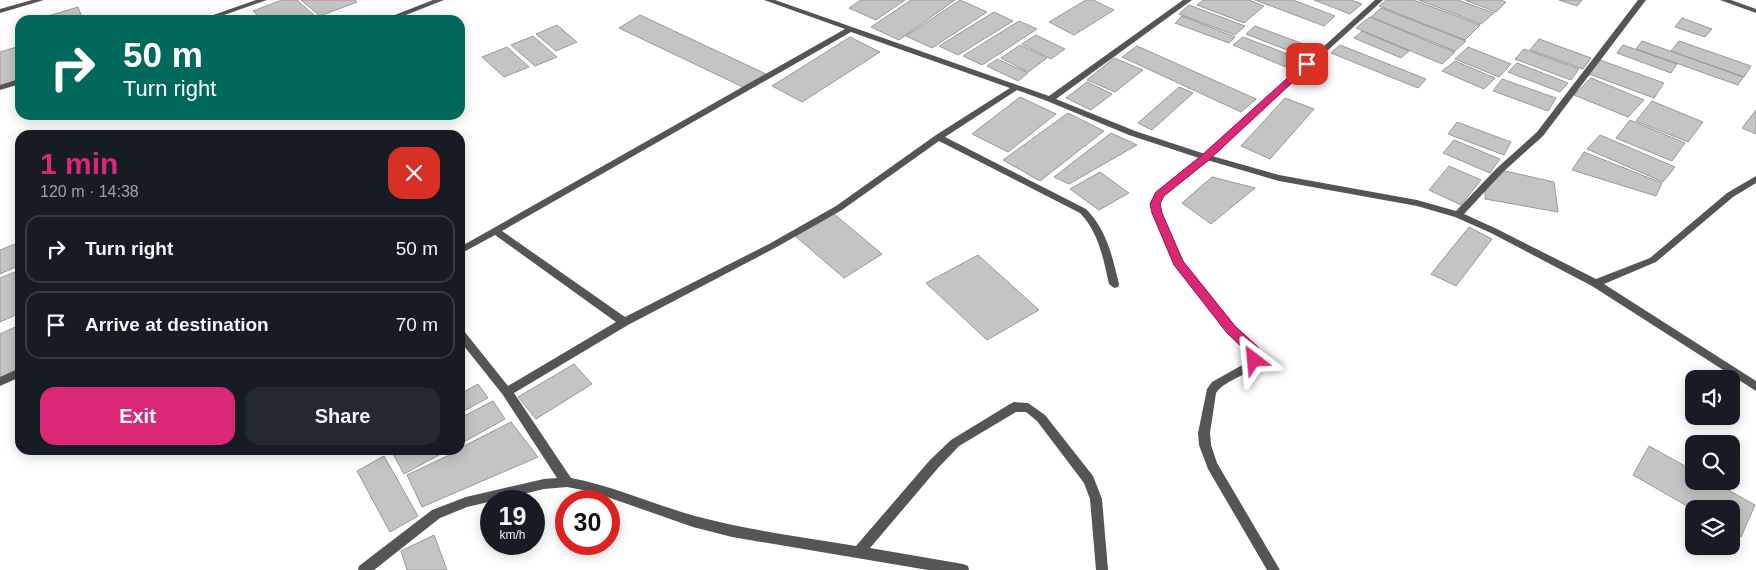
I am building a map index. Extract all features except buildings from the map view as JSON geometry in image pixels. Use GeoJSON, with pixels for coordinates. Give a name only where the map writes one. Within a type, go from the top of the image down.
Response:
{"type":"FeatureCollection","features":[{"type":"Feature","properties":{"kind":"street"},"geometry":{"type":"LineString","coordinates":[[0,11],[40,0]]}},
{"type":"Feature","properties":{"kind":"street"},"geometry":{"type":"LineString","coordinates":[[218,15],[262,0]]}},
{"type":"Feature","properties":{"kind":"street"},"geometry":{"type":"LineString","coordinates":[[400,15],[440,0]]}},
{"type":"Feature","properties":{"kind":"street"},"geometry":{"type":"LineString","coordinates":[[768,0],[1050,99],[1132,133],[1206,157],[1279,178],[1417,203],[1458,215],[1494,230],[1596,283],[1756,387]]}},
{"type":"Feature","properties":{"kind":"street"},"geometry":{"type":"LineString","coordinates":[[783,6],[793,0]]}},
{"type":"Feature","properties":{"kind":"street"},"geometry":{"type":"LineString","coordinates":[[1050,99],[1188,0]]}},
{"type":"Feature","properties":{"kind":"street"},"geometry":{"type":"LineString","coordinates":[[1274,570],[1212,465],[1205,445],[1204,432],[1212,392],[1216,385],[1248,367],[1254,360],[1253,350],[1231,329],[1178,262],[1155,204],[1159,194],[1206,157],[1379,0]]}},
{"type":"Feature","properties":{"kind":"street"},"geometry":{"type":"LineString","coordinates":[[1458,215],[1500,170],[1540,134],[1642,0]]}},
{"type":"Feature","properties":{"kind":"street"},"geometry":{"type":"LineString","coordinates":[[1724,0],[1756,11]]}},
{"type":"Feature","properties":{"kind":"street"},"geometry":{"type":"LineString","coordinates":[[465,248],[849,30]]}},
{"type":"Feature","properties":{"kind":"street"},"geometry":{"type":"LineString","coordinates":[[0,88],[15,83]]}},
{"type":"Feature","properties":{"kind":"street"},"geometry":{"type":"LineString","coordinates":[[507,392],[624,322],[772,246],[839,208],[939,137],[1016,88]]}},
{"type":"Feature","properties":{"kind":"street"},"geometry":{"type":"LineString","coordinates":[[939,137],[1083,211],[1093,220],[1099,230],[1114,284]]}},
{"type":"Feature","properties":{"kind":"street"},"geometry":{"type":"LineString","coordinates":[[1596,283],[1653,260],[1730,195],[1756,179]]}},
{"type":"Feature","properties":{"kind":"street"},"geometry":{"type":"LineString","coordinates":[[496,232],[624,322]]}},
{"type":"Feature","properties":{"kind":"street"},"geometry":{"type":"LineString","coordinates":[[465,340],[507,392],[567,482]]}},
{"type":"Feature","properties":{"kind":"street"},"geometry":{"type":"LineString","coordinates":[[0,382],[15,374]]}},
{"type":"Feature","properties":{"kind":"street"},"geometry":{"type":"LineString","coordinates":[[859,552],[934,464],[955,444],[1014,407],[1028,408],[1041,418],[1089,480],[1096,499],[1102,570]]}},
{"type":"Feature","properties":{"kind":"street"},"geometry":{"type":"LineString","coordinates":[[364,570],[436,514],[466,502],[544,484],[567,482],[592,487],[693,522],[732,531],[963,570]]}},
{"type":"Feature","properties":{"kind":"route"},"geometry":{"type":"LineString","coordinates":[[1254,360],[1253,350],[1231,329],[1178,262],[1155,204],[1159,194],[1206,157],[1307,64]]}}]}
